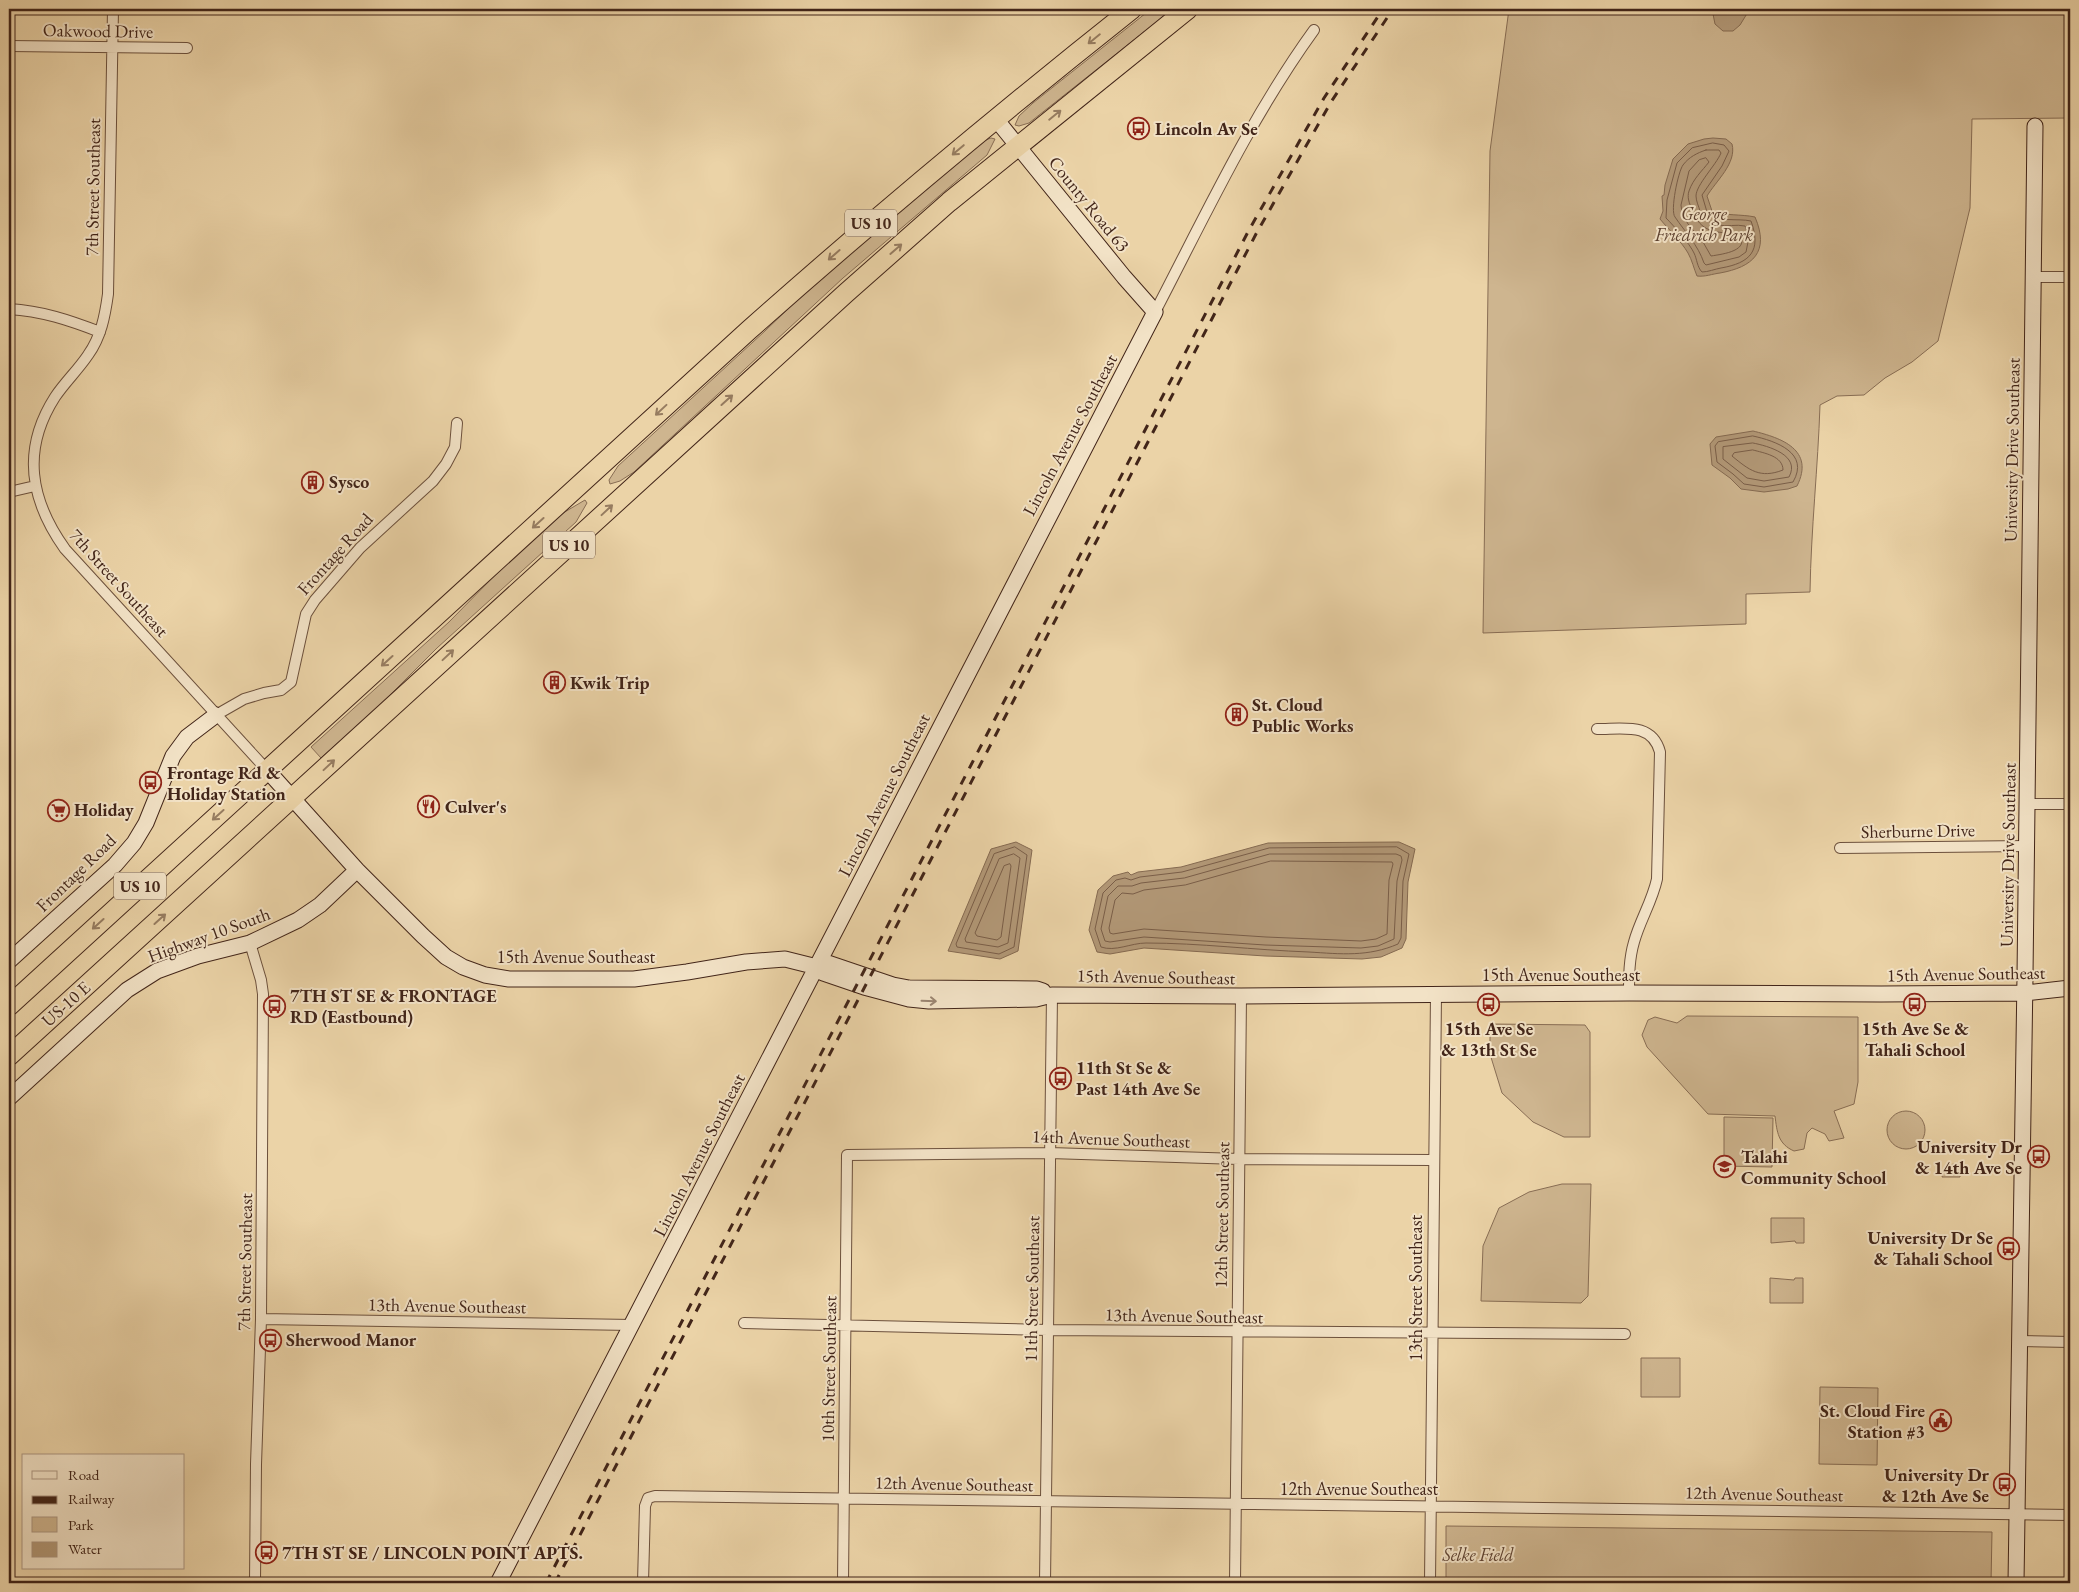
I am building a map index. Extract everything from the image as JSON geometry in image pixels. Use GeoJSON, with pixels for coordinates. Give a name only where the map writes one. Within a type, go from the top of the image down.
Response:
{"type":"FeatureCollection","features":[{"type":"Feature","properties":{"kind":"highway","name":"US 10"},"geometry":{"type":"LineString","coordinates":[[11,1004],[749,330],[872,222],[995,118],[1132,9]]}},
{"type":"Feature","properties":{"kind":"highway","name":"US 10"},"geometry":{"type":"LineString","coordinates":[[293,798],[816,319],[1017,146],[1188,9]]}},
{"type":"Feature","properties":{"kind":"highway","name":"US-10 E"},"geometry":{"type":"LineString","coordinates":[[9,1056],[293,798]]}},
{"type":"Feature","properties":{"kind":"street","name":"7th Street Southeast"},"geometry":{"type":"LineString","coordinates":[[112,9],[108,294],[100,332],[89,354],[57,395],[42,421],[35,448],[34,486],[48,524],[65,549],[267,770]]}},
{"type":"Feature","properties":{"kind":"street","name":"Lincoln Avenue Southeast"},"geometry":{"type":"LineString","coordinates":[[498,1583],[1245,141],[1284,75],[1314,30]]}},
{"type":"Feature","properties":{"kind":"street","name":"Oakwood Drive"},"geometry":{"type":"LineString","coordinates":[[9,46],[187,48]]}},
{"type":"Feature","properties":{"kind":"street","name":"County Road 63"},"geometry":{"type":"LineString","coordinates":[[995,118],[1124,276],[1156,312]]}},
{"type":"Feature","properties":{"kind":"street","name":"University Drive Southeast"},"geometry":{"type":"LineString","coordinates":[[2016,1583],[2035,126]]}},
{"type":"Feature","properties":{"kind":"street"},"geometry":{"type":"LineString","coordinates":[[2033,277],[2070,277]]}},
{"type":"Feature","properties":{"kind":"street"},"geometry":{"type":"LineString","coordinates":[[9,309],[51,314],[100,332]]}},
{"type":"Feature","properties":{"kind":"street","name":"Frontage Road"},"geometry":{"type":"LineString","coordinates":[[9,961],[115,866],[134,843],[146,823],[174,756],[187,737],[216,714],[244,699],[281,690],[291,682],[306,614],[315,600],[360,548],[433,481],[446,464],[454,447],[457,423]]}},
{"type":"Feature","properties":{"kind":"street"},"geometry":{"type":"LineString","coordinates":[[9,492],[34,486]]}},
{"type":"Feature","properties":{"kind":"street"},"geometry":{"type":"LineString","coordinates":[[1597,729],[1642,730],[1653,737],[1658,744],[1660,752],[1657,879],[1654,895],[1633,944],[1629,970],[1629,993]]}},
{"type":"Feature","properties":{"kind":"street","name":"15th Avenue Southeast"},"geometry":{"type":"LineString","coordinates":[[267,770],[357,870],[441,954],[463,967],[485,975],[509,979],[634,979],[746,962],[785,959],[817,967],[828,963],[892,985],[909,988],[1037,989],[1052,995],[2025,993],[2070,988]]}},
{"type":"Feature","properties":{"kind":"street"},"geometry":{"type":"LineString","coordinates":[[2027,804],[2070,804]]}},
{"type":"Feature","properties":{"kind":"street","name":"Sherburne Drive"},"geometry":{"type":"LineString","coordinates":[[1840,848],[2027,846]]}},
{"type":"Feature","properties":{"kind":"street","name":"Highway 10 South"},"geometry":{"type":"LineString","coordinates":[[9,1098],[127,990],[157,971],[198,956],[250,943],[298,920],[320,905],[357,870]]}},
{"type":"Feature","properties":{"kind":"street","name":"7th Street Southeast"},"geometry":{"type":"LineString","coordinates":[[250,943],[261,980],[263,994],[261,1319],[256,1455],[255,1583]]}},
{"type":"Feature","properties":{"kind":"street","name":"13th Street Southeast"},"geometry":{"type":"LineString","coordinates":[[1430,1583],[1436,994]]}},
{"type":"Feature","properties":{"kind":"street","name":"11th Street Southeast"},"geometry":{"type":"LineString","coordinates":[[1045,1583],[1052,995]]}},
{"type":"Feature","properties":{"kind":"street","name":"12th Street Southeast"},"geometry":{"type":"LineString","coordinates":[[1235,1583],[1241,996]]}},
{"type":"Feature","properties":{"kind":"street","name":"14th Avenue Southeast"},"geometry":{"type":"LineString","coordinates":[[848,1154],[1050,1153],[1239,1160],[1433,1160]]}},
{"type":"Feature","properties":{"kind":"street","name":"10th Street Southeast"},"geometry":{"type":"LineString","coordinates":[[843,1583],[848,1154]]}},
{"type":"Feature","properties":{"kind":"street","name":"13th Avenue Southeast"},"geometry":{"type":"LineString","coordinates":[[261,1319],[632,1325]]}},
{"type":"Feature","properties":{"kind":"street","name":"13th Avenue Southeast"},"geometry":{"type":"LineString","coordinates":[[744,1323],[1238,1333],[1625,1334]]}},
{"type":"Feature","properties":{"kind":"street"},"geometry":{"type":"LineString","coordinates":[[2019,1341],[2070,1342]]}},
{"type":"Feature","properties":{"kind":"street","name":"12th Avenue Southeast"},"geometry":{"type":"LineString","coordinates":[[643,1583],[645,1506],[648,1498],[656,1496],[844,1497],[1046,1503],[2070,1515]]}},
{"type":"Feature","properties":{"kind":"green space"},"geometry":{"type":"Polygon","coordinates":[[[1151,9],[1173,9],[1029,123],[1019,126],[1015,125],[1019,116],[1033,103],[1151,9]]]}},
{"type":"Feature","properties":{"kind":"green space","name":"George Friedrich Park"},"geometry":{"type":"Polygon","coordinates":[[[1509,9],[2070,9],[2070,118],[1972,119],[1970,208],[1938,341],[1912,362],[1885,378],[1864,395],[1837,396],[1820,405],[1810,592],[1746,594],[1746,624],[1483,633],[1490,151],[1509,9]]]}},
{"type":"Feature","properties":{"kind":"green space"},"geometry":{"type":"Polygon","coordinates":[[[991,138],[995,139],[987,155],[843,278],[634,472],[620,481],[610,484],[609,480],[618,466],[820,278],[983,141],[991,138]]]}},
{"type":"Feature","properties":{"kind":"green space"},"geometry":{"type":"Polygon","coordinates":[[[585,500],[587,503],[576,522],[437,648],[377,708],[321,758],[311,747],[449,622],[505,565],[558,516],[585,500]]]}},
{"type":"Feature","properties":{"kind":"green space"},"geometry":{"type":"Polygon","coordinates":[[[1687,1016],[1858,1017],[1858,1082],[1854,1104],[1834,1111],[1844,1138],[1829,1141],[1825,1134],[1812,1128],[1807,1133],[1804,1149],[1794,1151],[1781,1141],[1775,1116],[1708,1114],[1647,1047],[1642,1035],[1648,1020],[1655,1017],[1677,1023],[1687,1016]]]}},
{"type":"Feature","properties":{"kind":"green space"},"geometry":{"type":"Polygon","coordinates":[[[1490,1024],[1585,1025],[1590,1032],[1590,1137],[1564,1137],[1533,1122],[1502,1093],[1490,1054],[1490,1024]]]}},
{"type":"Feature","properties":{"kind":"green space"},"geometry":{"type":"Polygon","coordinates":[[[1906,1111],[1919,1117],[1925,1130],[1919,1143],[1906,1149],[1893,1143],[1887,1130],[1893,1117],[1906,1111]]]}},
{"type":"Feature","properties":{"kind":"green space"},"geometry":{"type":"Polygon","coordinates":[[[1724,1117],[1773,1118],[1772,1167],[1724,1166],[1724,1117]]]}},
{"type":"Feature","properties":{"kind":"green space"},"geometry":{"type":"Polygon","coordinates":[[[1953,1164],[1960,1165],[1960,1177],[1942,1177],[1944,1170],[1953,1164]]]}},
{"type":"Feature","properties":{"kind":"green space"},"geometry":{"type":"Polygon","coordinates":[[[1562,1184],[1591,1184],[1588,1296],[1581,1303],[1481,1301],[1483,1246],[1499,1208],[1529,1192],[1562,1184]]]}},
{"type":"Feature","properties":{"kind":"green space"},"geometry":{"type":"Polygon","coordinates":[[[1771,1218],[1804,1218],[1804,1243],[1796,1243],[1795,1241],[1771,1243],[1771,1218]]]}},
{"type":"Feature","properties":{"kind":"green space"},"geometry":{"type":"Polygon","coordinates":[[[1770,1278],[1794,1280],[1795,1278],[1803,1278],[1803,1303],[1770,1303],[1770,1278]]]}},
{"type":"Feature","properties":{"kind":"green space"},"geometry":{"type":"Polygon","coordinates":[[[1641,1358],[1680,1358],[1680,1397],[1641,1397],[1641,1358]]]}},
{"type":"Feature","properties":{"kind":"green space"},"geometry":{"type":"Polygon","coordinates":[[[1820,1387],[1878,1388],[1877,1465],[1819,1464],[1820,1387]]]}},
{"type":"Feature","properties":{"kind":"green space","name":"Selke Field"},"geometry":{"type":"Polygon","coordinates":[[[1446,1526],[1992,1532],[1991,1583],[1446,1583],[1446,1526]]]}},
{"type":"Feature","properties":{"kind":"water"},"geometry":{"type":"Polygon","coordinates":[[[1712,9],[1747,9],[1748,12],[1740,25],[1733,31],[1723,31],[1715,24],[1712,9]]]}},
{"type":"Feature","properties":{"kind":"water"},"geometry":{"type":"Polygon","coordinates":[[[1713,138],[1726,139],[1732,144],[1733,151],[1725,172],[1707,196],[1712,211],[1722,214],[1755,217],[1759,229],[1759,249],[1756,256],[1742,267],[1706,276],[1697,276],[1685,249],[1660,219],[1663,211],[1662,196],[1664,195],[1673,159],[1688,144],[1713,138]]]}},
{"type":"Feature","properties":{"kind":"water"},"geometry":{"type":"Polygon","coordinates":[[[1753,431],[1775,437],[1793,448],[1799,455],[1802,463],[1797,486],[1764,492],[1741,489],[1712,465],[1710,444],[1716,437],[1753,431]]]}},
{"type":"Feature","properties":{"kind":"water"},"geometry":{"type":"Polygon","coordinates":[[[1016,842],[1032,850],[1018,951],[1000,959],[948,951],[991,849],[1016,842]]]}},
{"type":"Feature","properties":{"kind":"water"},"geometry":{"type":"Polygon","coordinates":[[[1399,842],[1415,849],[1408,882],[1406,939],[1402,948],[1381,957],[1362,959],[1265,956],[1144,948],[1110,954],[1097,952],[1089,930],[1098,890],[1113,876],[1128,872],[1131,875],[1138,872],[1181,867],[1268,843],[1399,842]]]}},
{"type":"Feature","properties":{"kind":"railway"},"geometry":{"type":"LineString","coordinates":[[546,1583],[1249,230],[1324,98],[1383,9]]}},
{"type":"Feature","properties":{"kind":"railway"},"geometry":{"type":"LineString","coordinates":[[555,1583],[1256,234],[1331,102],[1393,9]]}},
{"type":"Feature","properties":{"kind":"place","name":"Lincoln Av Se"},"geometry":{"type":"Point","coordinates":[1139,129]}},
{"type":"Feature","properties":{"kind":"place","name":"Sysco"},"geometry":{"type":"Point","coordinates":[313,482]}},
{"type":"Feature","properties":{"kind":"place","name":"Kwik Trip"},"geometry":{"type":"Point","coordinates":[554,683]}},
{"type":"Feature","properties":{"kind":"place","name":"St. Cloud Public Works"},"geometry":{"type":"Point","coordinates":[1236,715]}},
{"type":"Feature","properties":{"kind":"place","name":"Frontage Rd & Holiday Station"},"geometry":{"type":"Point","coordinates":[151,783]}},
{"type":"Feature","properties":{"kind":"place","name":"Culver's"},"geometry":{"type":"Point","coordinates":[429,807]}},
{"type":"Feature","properties":{"kind":"place","name":"Holiday"},"geometry":{"type":"Point","coordinates":[58,810]}},
{"type":"Feature","properties":{"kind":"place","name":"15th Ave Se & 13th St Se"},"geometry":{"type":"Point","coordinates":[1489,1004]}},
{"type":"Feature","properties":{"kind":"place","name":"15th Ave Se & Tahali School"},"geometry":{"type":"Point","coordinates":[1915,1004]}},
{"type":"Feature","properties":{"kind":"place","name":"7TH ST SE & FRONTAGE RD (Eastbound)"},"geometry":{"type":"Point","coordinates":[274,1006]}},
{"type":"Feature","properties":{"kind":"place","name":"11th St Se & Past 14th Ave Se"},"geometry":{"type":"Point","coordinates":[1060,1078]}},
{"type":"Feature","properties":{"kind":"place","name":"University Dr & 14th Ave Se"},"geometry":{"type":"Point","coordinates":[2038,1157]}},
{"type":"Feature","properties":{"kind":"place","name":"Talahi Community School"},"geometry":{"type":"Point","coordinates":[1725,1167]}},
{"type":"Feature","properties":{"kind":"place","name":"University Dr Se & Tahali School"},"geometry":{"type":"Point","coordinates":[2009,1248]}},
{"type":"Feature","properties":{"kind":"place","name":"Sherwood Manor"},"geometry":{"type":"Point","coordinates":[270,1340]}},
{"type":"Feature","properties":{"kind":"place","name":"St. Cloud Fire Station #3"},"geometry":{"type":"Point","coordinates":[1941,1421]}},
{"type":"Feature","properties":{"kind":"place","name":"University Dr & 12th Ave Se"},"geometry":{"type":"Point","coordinates":[2005,1485]}},
{"type":"Feature","properties":{"kind":"place","name":"7TH ST SE / LINCOLN POINT APTS."},"geometry":{"type":"Point","coordinates":[266,1553]}}]}
